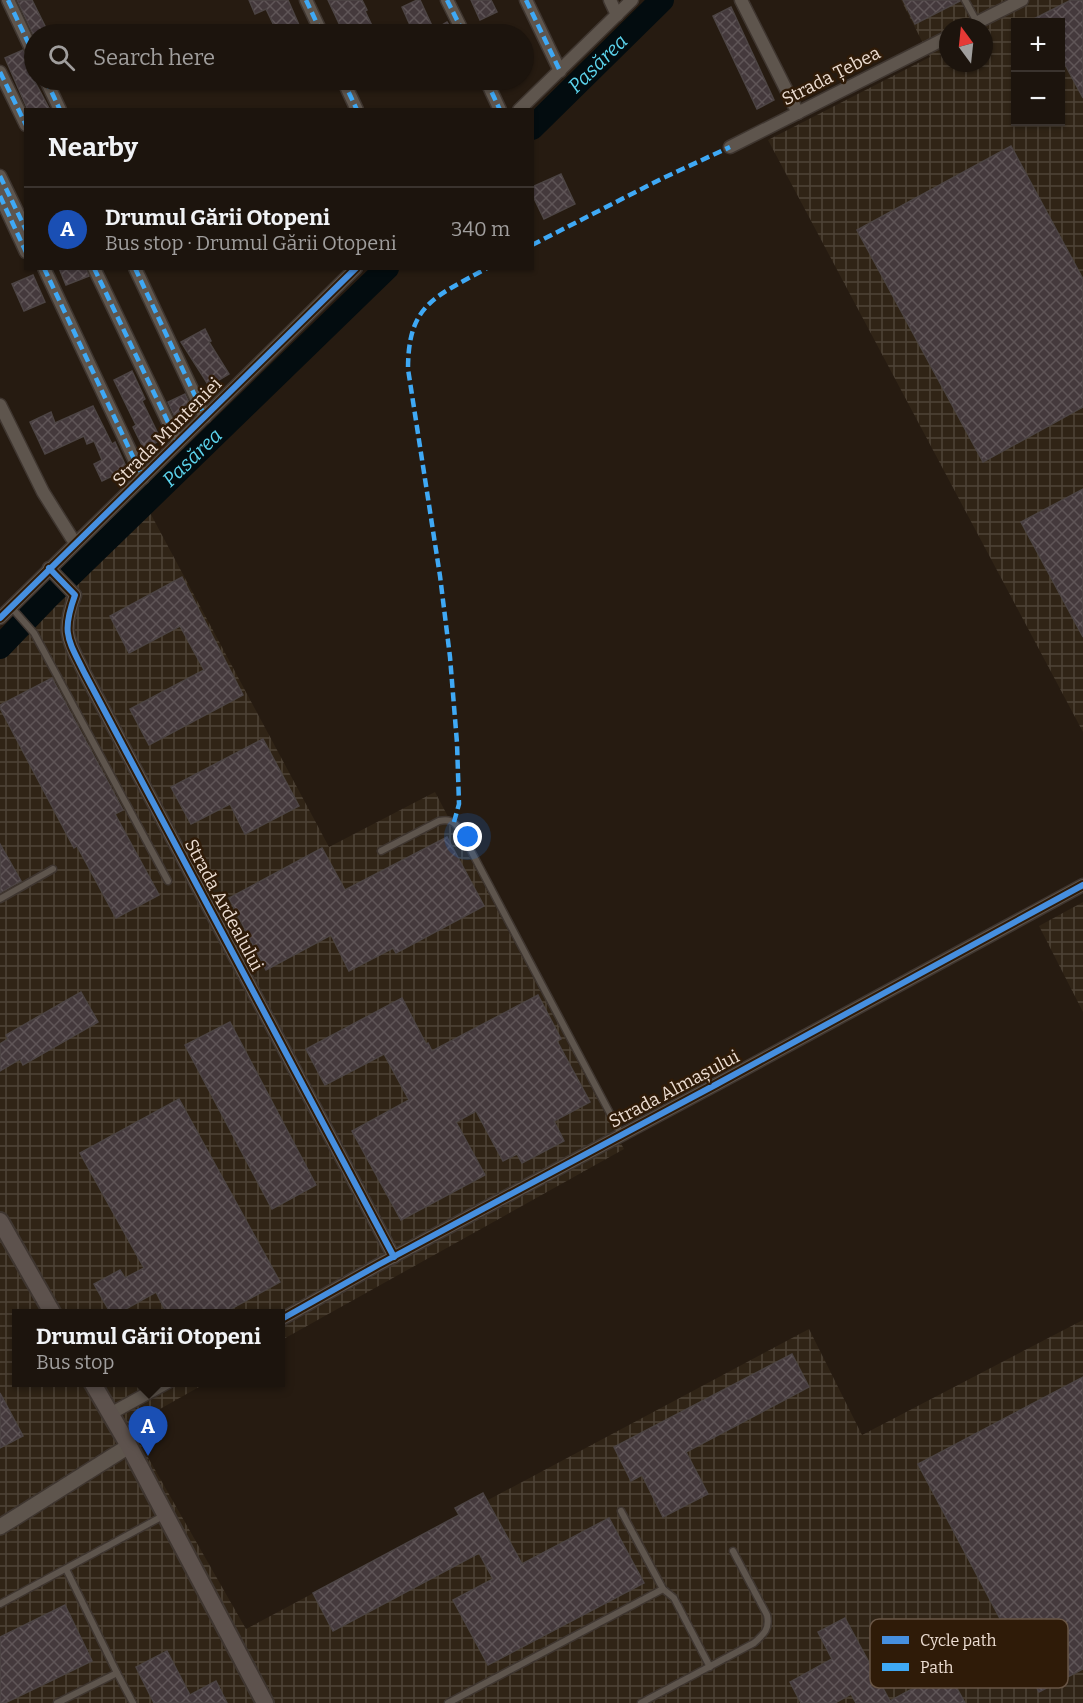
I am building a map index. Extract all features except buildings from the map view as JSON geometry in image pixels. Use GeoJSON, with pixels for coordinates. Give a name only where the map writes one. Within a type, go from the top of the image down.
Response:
{"type":"FeatureCollection","features":[{"type":"Feature","properties":{"kind":"main road"},"geometry":{"type":"LineString","coordinates":[[0,1221],[50,1309]]}},
{"type":"Feature","properties":{"kind":"main road"},"geometry":{"type":"LineString","coordinates":[[94,1387],[129,1446],[266,1703]]}},
{"type":"Feature","properties":{"kind":"street"},"geometry":{"type":"LineString","coordinates":[[9,0],[24,33]]}},
{"type":"Feature","properties":{"kind":"street"},"geometry":{"type":"LineString","coordinates":[[306,0],[317,24]]}},
{"type":"Feature","properties":{"kind":"street"},"geometry":{"type":"LineString","coordinates":[[447,0],[459,24]]}},
{"type":"Feature","properties":{"kind":"street"},"geometry":{"type":"LineString","coordinates":[[526,0],[560,71]]}},
{"type":"Feature","properties":{"kind":"street"},"geometry":{"type":"LineString","coordinates":[[610,0],[617,15]]}},
{"type":"Feature","properties":{"kind":"street"},"geometry":{"type":"LineString","coordinates":[[521,108],[632,0]]}},
{"type":"Feature","properties":{"kind":"street"},"geometry":{"type":"LineString","coordinates":[[741,0],[798,113]]}},
{"type":"Feature","properties":{"kind":"street"},"geometry":{"type":"LineString","coordinates":[[987,18],[1022,0]]}},
{"type":"Feature","properties":{"kind":"street","name":"Strada Țebea"},"geometry":{"type":"LineString","coordinates":[[730,147],[939,42]]}},
{"type":"Feature","properties":{"kind":"street"},"geometry":{"type":"LineString","coordinates":[[0,72],[24,121]]}},
{"type":"Feature","properties":{"kind":"street"},"geometry":{"type":"LineString","coordinates":[[51,90],[59,108]]}},
{"type":"Feature","properties":{"kind":"street"},"geometry":{"type":"LineString","coordinates":[[348,90],[356,108]]}},
{"type":"Feature","properties":{"kind":"street"},"geometry":{"type":"LineString","coordinates":[[491,90],[499,108]]}},
{"type":"Feature","properties":{"kind":"street"},"geometry":{"type":"LineString","coordinates":[[0,176],[24,226]]}},
{"type":"Feature","properties":{"kind":"street"},"geometry":{"type":"LineString","coordinates":[[0,196],[24,248]]}},
{"type":"Feature","properties":{"kind":"street"},"geometry":{"type":"LineString","coordinates":[[41,270],[143,477]]}},
{"type":"Feature","properties":{"kind":"street"},"geometry":{"type":"LineString","coordinates":[[95,270],[178,443]]}},
{"type":"Feature","properties":{"kind":"street"},"geometry":{"type":"LineString","coordinates":[[136,270],[205,417]]}},
{"type":"Feature","properties":{"kind":"street","name":"Strada Munteniei"},"geometry":{"type":"LineString","coordinates":[[0,618],[15,611],[75,543],[354,270]]}},
{"type":"Feature","properties":{"kind":"street"},"geometry":{"type":"LineString","coordinates":[[0,405],[43,492],[75,543]]}},
{"type":"Feature","properties":{"kind":"street","name":"Strada Ardealului"},"geometry":{"type":"LineString","coordinates":[[52,571],[75,595],[66,626],[69,642],[394,1257]]}},
{"type":"Feature","properties":{"kind":"street","name":"Strada Almașului"},"geometry":{"type":"LineString","coordinates":[[285,1317],[1083,885]]}},
{"type":"Feature","properties":{"kind":"street"},"geometry":{"type":"LineString","coordinates":[[110,1414],[161,1387]]}},
{"type":"Feature","properties":{"kind":"street"},"geometry":{"type":"LineString","coordinates":[[0,1527],[129,1446]]}},
{"type":"Feature","properties":{"kind":"lane"},"geometry":{"type":"LineString","coordinates":[[966,0],[971,18]]}},
{"type":"Feature","properties":{"kind":"lane"},"geometry":{"type":"LineString","coordinates":[[15,611],[34,633],[168,881]]}},
{"type":"Feature","properties":{"kind":"lane"},"geometry":{"type":"LineString","coordinates":[[381,851],[439,821],[447,819],[454,822],[621,1134]]}},
{"type":"Feature","properties":{"kind":"lane"},"geometry":{"type":"LineString","coordinates":[[0,899],[53,870]]}},
{"type":"Feature","properties":{"kind":"lane"},"geometry":{"type":"LineString","coordinates":[[621,1511],[663,1589],[674,1598],[710,1667]]}},
{"type":"Feature","properties":{"kind":"lane"},"geometry":{"type":"LineString","coordinates":[[0,1604],[166,1515]]}},
{"type":"Feature","properties":{"kind":"lane"},"geometry":{"type":"LineString","coordinates":[[641,1703],[754,1644],[766,1633],[769,1623],[767,1615],[733,1551]]}},
{"type":"Feature","properties":{"kind":"lane"},"geometry":{"type":"LineString","coordinates":[[66,1569],[133,1703]]}},
{"type":"Feature","properties":{"kind":"lane"},"geometry":{"type":"LineString","coordinates":[[448,1703],[663,1589]]}},
{"type":"Feature","properties":{"kind":"lane"},"geometry":{"type":"LineString","coordinates":[[57,1703],[117,1673]]}},
{"type":"Feature","properties":{"kind":"shaded area"},"geometry":{"type":"Polygon","coordinates":[[[901,0],[1083,0],[1083,732],[768,140],[930,57],[901,0]]]}},
{"type":"Feature","properties":{"kind":"shaded area"},"geometry":{"type":"Polygon","coordinates":[[[140,494],[329,847],[435,792],[624,1149],[285,1338],[285,1309],[12,1309],[12,1387],[199,1387],[130,1426],[246,1629],[809,1329],[862,1435],[1083,1320],[1083,1703],[0,1703],[0,631],[140,494]]]}},
{"type":"Feature","properties":{"kind":"shaded area"},"geometry":{"type":"Polygon","coordinates":[[[1083,902],[1083,1012],[1039,926],[1083,902]]]}},
{"type":"Feature","properties":{"kind":"waterway","name":"Pasărea"},"geometry":{"type":"LineString","coordinates":[[534,126],[662,0]]}},
{"type":"Feature","properties":{"kind":"waterway","name":"Pasărea"},"geometry":{"type":"LineString","coordinates":[[0,647],[48,597],[385,270]]}},
{"type":"Feature","properties":{"kind":"marked path"},"geometry":{"type":"LineString","coordinates":[[8,0],[24,34]]}},
{"type":"Feature","properties":{"kind":"marked path"},"geometry":{"type":"LineString","coordinates":[[306,0],[317,24]]}},
{"type":"Feature","properties":{"kind":"marked path"},"geometry":{"type":"LineString","coordinates":[[447,0],[459,24]]}},
{"type":"Feature","properties":{"kind":"marked path"},"geometry":{"type":"LineString","coordinates":[[526,0],[560,71]]}},
{"type":"Feature","properties":{"kind":"marked path"},"geometry":{"type":"LineString","coordinates":[[0,72],[24,121]]}},
{"type":"Feature","properties":{"kind":"marked path"},"geometry":{"type":"LineString","coordinates":[[51,90],[59,108]]}},
{"type":"Feature","properties":{"kind":"marked path"},"geometry":{"type":"LineString","coordinates":[[348,90],[356,108]]}},
{"type":"Feature","properties":{"kind":"marked path"},"geometry":{"type":"LineString","coordinates":[[491,90],[499,108]]}},
{"type":"Feature","properties":{"kind":"marked path"},"geometry":{"type":"LineString","coordinates":[[534,244],[661,179],[730,147]]}},
{"type":"Feature","properties":{"kind":"marked path"},"geometry":{"type":"LineString","coordinates":[[0,176],[24,226]]}},
{"type":"Feature","properties":{"kind":"marked path"},"geometry":{"type":"LineString","coordinates":[[0,196],[24,248]]}},
{"type":"Feature","properties":{"kind":"marked path"},"geometry":{"type":"LineString","coordinates":[[45,270],[143,478]]}},
{"type":"Feature","properties":{"kind":"marked path"},"geometry":{"type":"LineString","coordinates":[[95,270],[178,443]]}},
{"type":"Feature","properties":{"kind":"marked path"},"geometry":{"type":"LineString","coordinates":[[136,270],[205,417]]}},
{"type":"Feature","properties":{"kind":"marked path"},"geometry":{"type":"LineString","coordinates":[[454,822],[459,804],[450,657],[408,369],[409,347],[413,329],[428,305],[440,295],[483,270]]}},
{"type":"Feature","properties":{"kind":"cycle path"},"geometry":{"type":"LineString","coordinates":[[0,618],[354,270]]}},
{"type":"Feature","properties":{"kind":"cycle path"},"geometry":{"type":"LineString","coordinates":[[49,568],[75,595],[68,619],[68,636],[85,674],[394,1257]]}},
{"type":"Feature","properties":{"kind":"cycle path"},"geometry":{"type":"LineString","coordinates":[[285,1317],[1083,885]]}},
{"type":"Feature","properties":{"kind":"place","name":"Drumul Gării Otopeni"},"geometry":{"type":"Point","coordinates":[148,1456]}}]}
